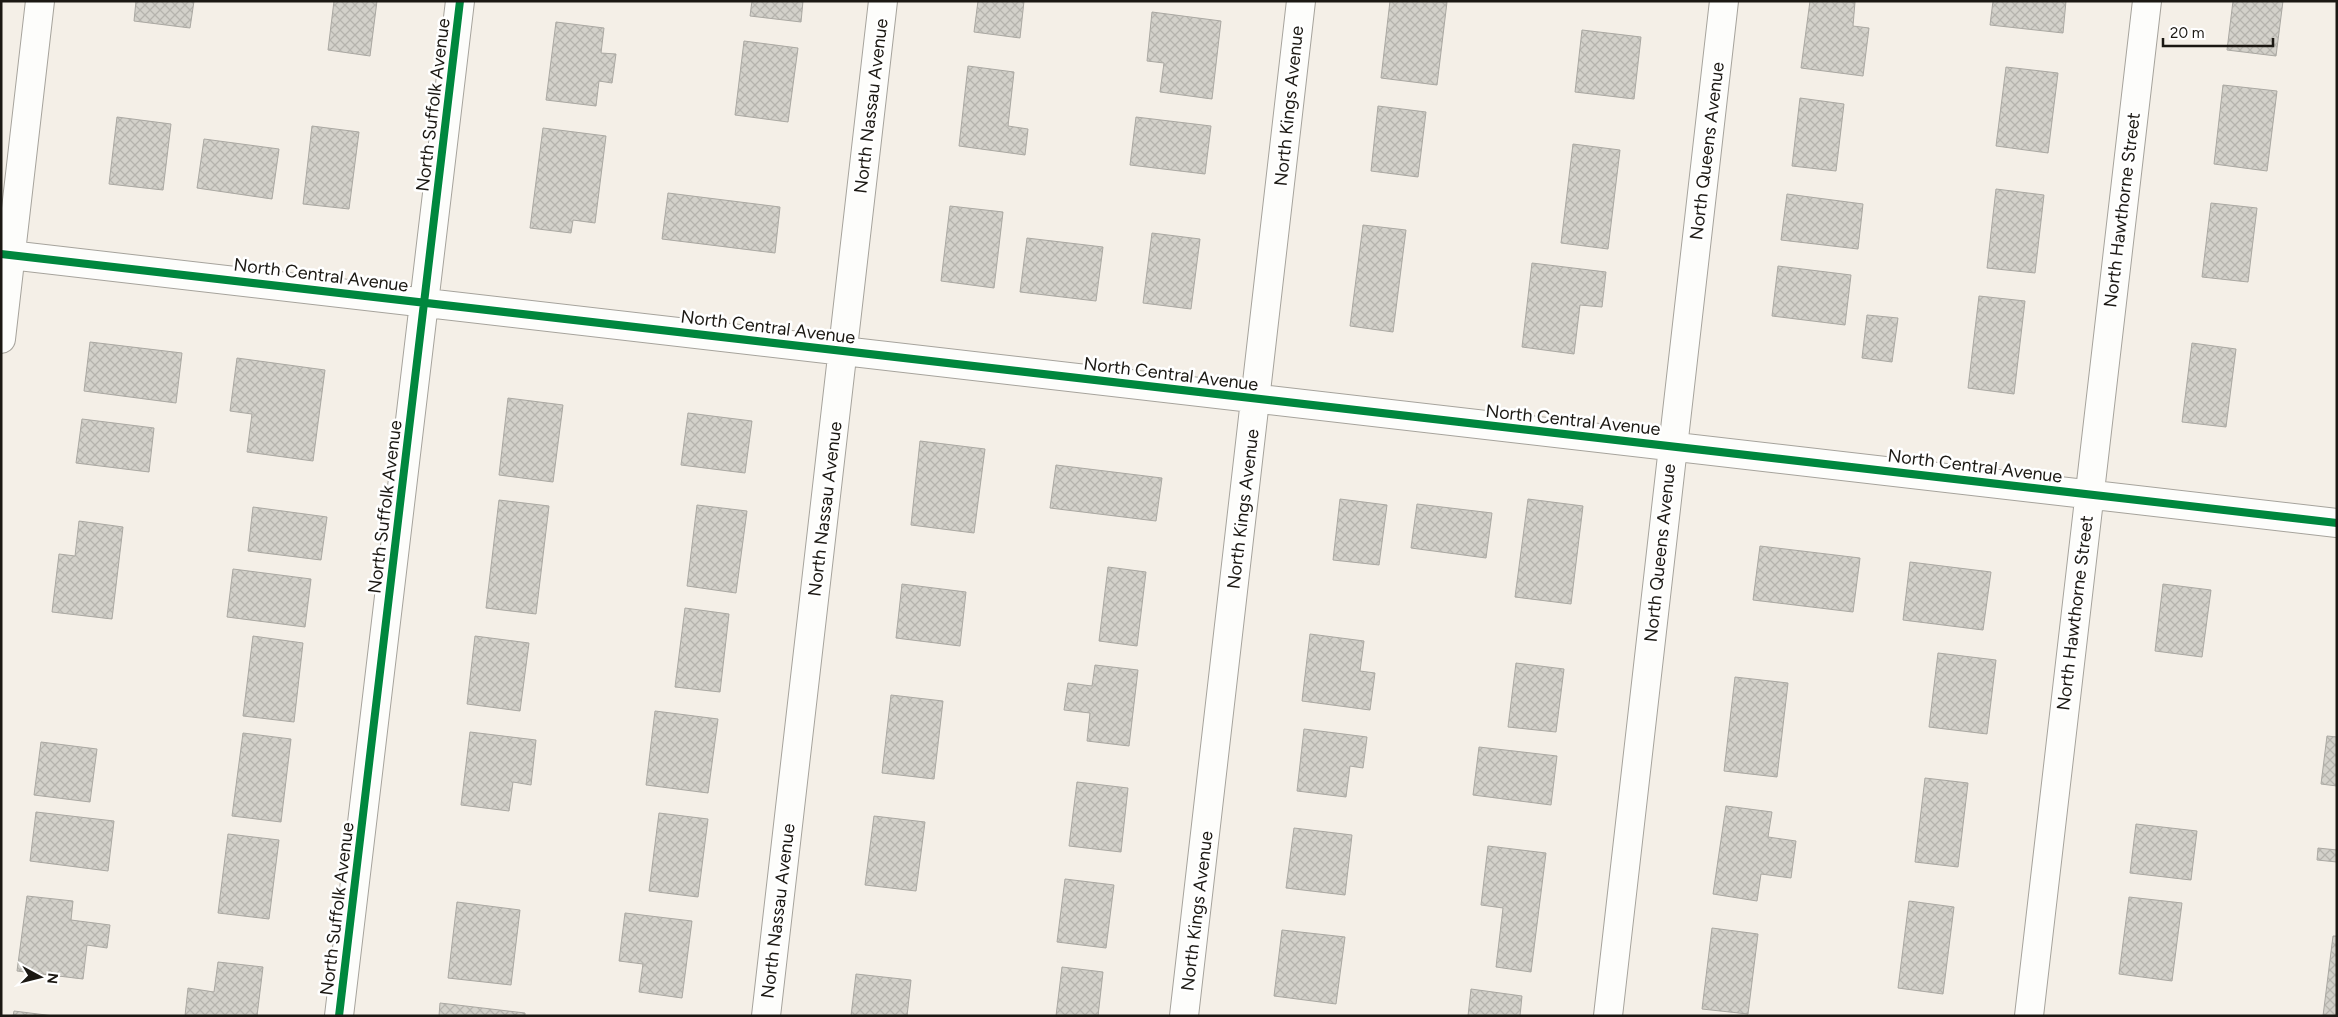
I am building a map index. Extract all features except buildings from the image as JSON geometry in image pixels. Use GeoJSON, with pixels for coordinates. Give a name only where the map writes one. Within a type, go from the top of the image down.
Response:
{"type":"FeatureCollection","features":[{"type":"Feature","properties":{"kind":"street"},"geometry":{"type":"LineString","coordinates":[[1,339],[6,254],[40,1]]}},
{"type":"Feature","properties":{"kind":"street","name":"North Suffolk Avenue"},"geometry":{"type":"LineString","coordinates":[[339,1016],[460,1]]}},
{"type":"Feature","properties":{"kind":"street","name":"North Nassau Avenue"},"geometry":{"type":"LineString","coordinates":[[766,1016],[883,1]]}},
{"type":"Feature","properties":{"kind":"street","name":"North Kings Avenue"},"geometry":{"type":"LineString","coordinates":[[1184,1016],[1301,1]]}},
{"type":"Feature","properties":{"kind":"street","name":"North Queens Avenue"},"geometry":{"type":"LineString","coordinates":[[1608,1016],[1724,1]]}},
{"type":"Feature","properties":{"kind":"street","name":"North Hawthorne Street"},"geometry":{"type":"LineString","coordinates":[[2029,1016],[2088,494],[2147,1]]}},
{"type":"Feature","properties":{"kind":"street","name":"North Central Avenue"},"geometry":{"type":"LineString","coordinates":[[6,254],[2337,523]]}},
{"type":"Feature","properties":{"kind":"cycle path"},"geometry":{"type":"LineString","coordinates":[[339,1016],[460,1]]}},
{"type":"Feature","properties":{"kind":"cycle path"},"geometry":{"type":"LineString","coordinates":[[1,254],[2337,523]]}}]}
